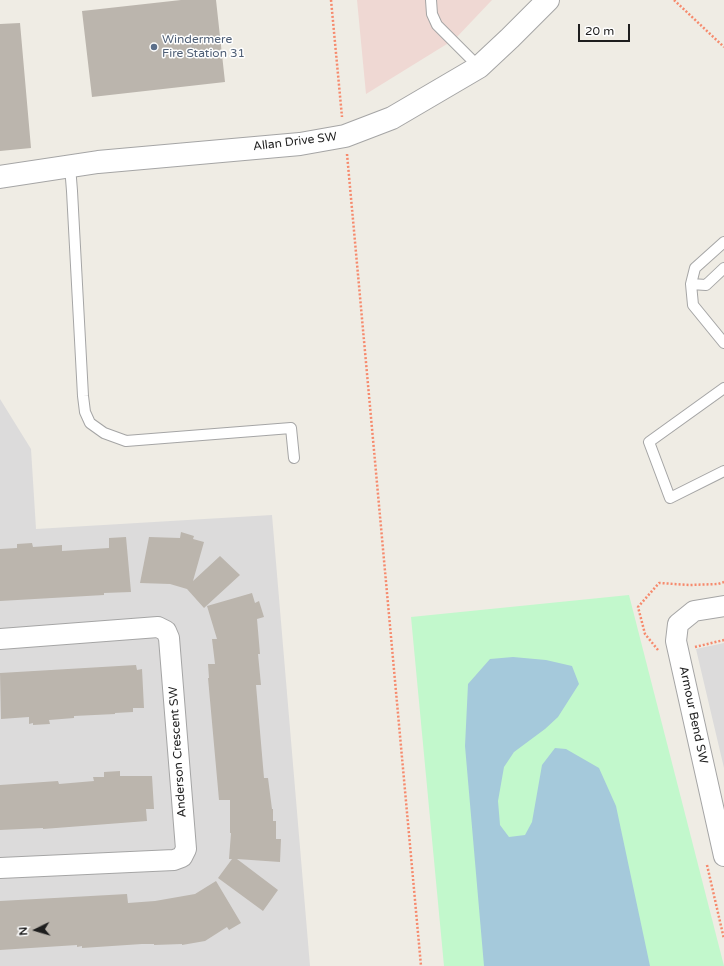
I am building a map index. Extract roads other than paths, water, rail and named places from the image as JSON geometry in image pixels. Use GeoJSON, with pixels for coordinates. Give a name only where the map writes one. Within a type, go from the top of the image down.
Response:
{"type":"FeatureCollection","features":[{"type":"Feature","properties":{"kind":"street","name":"Allan Drive SW"},"geometry":{"type":"LineString","coordinates":[[0,178],[98,162],[300,144],[345,136],[392,118],[479,67],[548,0]]}},
{"type":"Feature","properties":{"kind":"street","name":"Armour Bend SW"},"geometry":{"type":"LineString","coordinates":[[724,606],[694,611],[678,624],[676,641],[724,856]]}},
{"type":"Feature","properties":{"kind":"street","name":"Anderson Crescent SW"},"geometry":{"type":"LineString","coordinates":[[0,639],[158,627],[166,631],[169,638],[186,849],[182,857],[174,860],[0,868]]}},
{"type":"Feature","properties":{"kind":"lane"},"geometry":{"type":"LineString","coordinates":[[431,0],[432,14],[437,24],[479,67]]}},
{"type":"Feature","properties":{"kind":"lane"},"geometry":{"type":"LineString","coordinates":[[70,166],[83,396],[85,412],[90,423],[104,433],[126,440],[291,428],[294,458]]}},
{"type":"Feature","properties":{"kind":"lane"},"geometry":{"type":"LineString","coordinates":[[724,242],[695,268],[691,284],[693,305],[724,343]]}},
{"type":"Feature","properties":{"kind":"lane"},"geometry":{"type":"LineString","coordinates":[[691,284],[706,285],[724,268]]}},
{"type":"Feature","properties":{"kind":"lane"},"geometry":{"type":"LineString","coordinates":[[724,388],[649,442],[670,498],[724,471]]}},
{"type":"Feature","properties":{"kind":"water"},"geometry":{"type":"Polygon","coordinates":[[[513,657],[546,660],[572,666],[579,684],[558,717],[545,729],[514,752],[504,767],[498,801],[500,825],[509,837],[525,835],[532,822],[542,765],[555,748],[566,749],[599,768],[616,806],[650,966],[484,966],[465,746],[468,684],[490,659],[513,657]]]}},
{"type":"Feature","properties":{"kind":"place","name":"Windermere Fire Station 31"},"geometry":{"type":"Point","coordinates":[154,47]}}]}
